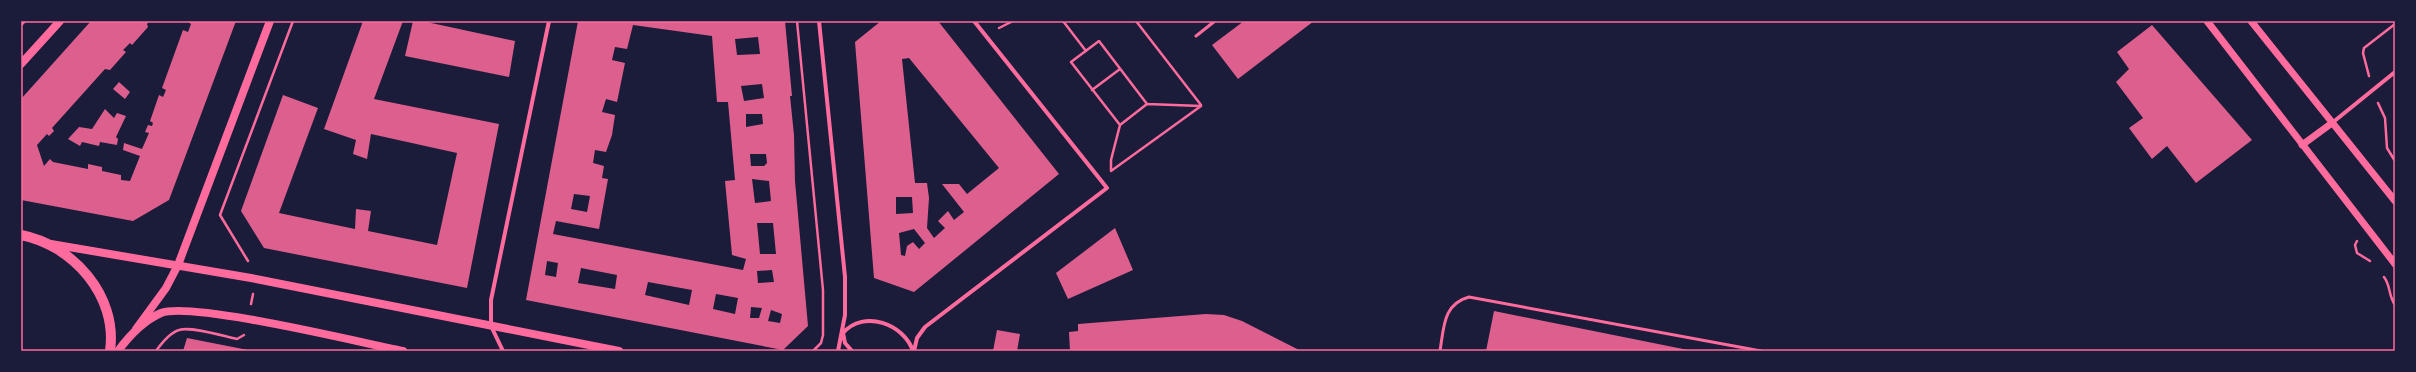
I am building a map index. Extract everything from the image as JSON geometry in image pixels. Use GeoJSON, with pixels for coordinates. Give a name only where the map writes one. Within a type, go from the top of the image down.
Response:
{"type":"FeatureCollection","features":[{"type":"Feature","properties":{"kind":"main road"},"geometry":{"type":"LineString","coordinates":[[21,64],[60,21]]}},
{"type":"Feature","properties":{"kind":"main road"},"geometry":{"type":"LineString","coordinates":[[118,351],[166,288],[178,265],[270,21]]}},
{"type":"Feature","properties":{"kind":"main road"},"geometry":{"type":"LineString","coordinates":[[21,235],[46,243],[178,265],[619,351]]}},
{"type":"Feature","properties":{"kind":"main road"},"geometry":{"type":"LineString","coordinates":[[46,243],[69,255],[85,271],[97,290],[108,315],[112,340],[110,351]]}},
{"type":"Feature","properties":{"kind":"main road"},"geometry":{"type":"LineString","coordinates":[[136,329],[161,313],[175,310],[188,311],[248,320],[403,351]]}},
{"type":"Feature","properties":{"kind":"street"},"geometry":{"type":"LineString","coordinates":[[503,351],[491,326],[491,300],[549,21]]}},
{"type":"Feature","properties":{"kind":"street"},"geometry":{"type":"LineString","coordinates":[[819,21],[844,277],[844,333],[845,343],[852,351]]}},
{"type":"Feature","properties":{"kind":"street"},"geometry":{"type":"LineString","coordinates":[[913,351],[917,338],[925,326],[1107,188],[974,21]]}},
{"type":"Feature","properties":{"kind":"street"},"geometry":{"type":"LineString","coordinates":[[2207,21],[2395,264]]}},
{"type":"Feature","properties":{"kind":"street"},"geometry":{"type":"LineString","coordinates":[[2251,21],[2395,201]]}},
{"type":"Feature","properties":{"kind":"street"},"geometry":{"type":"LineString","coordinates":[[2302,145],[2332,123],[2395,72]]}},
{"type":"Feature","properties":{"kind":"street"},"geometry":{"type":"LineString","coordinates":[[838,351],[844,333],[849,327],[860,322],[874,321],[889,324],[902,332],[909,340],[913,351]]}},
{"type":"Feature","properties":{"kind":"lane"},"geometry":{"type":"LineString","coordinates":[[1196,36],[1215,21]]}},
{"type":"Feature","properties":{"kind":"lane"},"geometry":{"type":"LineString","coordinates":[[1440,351],[1446,318],[1450,309],[1458,300],[1469,297],[1761,351]]}},
{"type":"Feature","properties":{"kind":"path"},"geometry":{"type":"LineString","coordinates":[[21,25],[25,21]]}},
{"type":"Feature","properties":{"kind":"path"},"geometry":{"type":"LineString","coordinates":[[249,263],[220,215],[293,21]]}},
{"type":"Feature","properties":{"kind":"path"},"geometry":{"type":"LineString","coordinates":[[798,21],[823,290],[823,335],[821,343],[813,351]]}},
{"type":"Feature","properties":{"kind":"path"},"geometry":{"type":"LineString","coordinates":[[999,28],[1013,21]]}},
{"type":"Feature","properties":{"kind":"path"},"geometry":{"type":"LineString","coordinates":[[1063,21],[1086,51]]}},
{"type":"Feature","properties":{"kind":"path"},"geometry":{"type":"LineString","coordinates":[[1136,21],[1201,106]]}},
{"type":"Feature","properties":{"kind":"path"},"geometry":{"type":"LineString","coordinates":[[2367,70],[2364,48],[2395,24]]}},
{"type":"Feature","properties":{"kind":"path"},"geometry":{"type":"LineString","coordinates":[[1120,125],[1071,62],[1099,41],[1147,104]]}},
{"type":"Feature","properties":{"kind":"path"},"geometry":{"type":"LineString","coordinates":[[1092,90],[1120,69]]}},
{"type":"Feature","properties":{"kind":"path"},"geometry":{"type":"LineString","coordinates":[[1147,104],[1201,106],[1111,172],[1111,160],[1120,125],[1147,104]]}},
{"type":"Feature","properties":{"kind":"path"},"geometry":{"type":"LineString","coordinates":[[2381,110],[2385,118],[2387,148],[2395,161]]}},
{"type":"Feature","properties":{"kind":"path"},"geometry":{"type":"LineString","coordinates":[[2358,238],[2355,245],[2357,253],[2369,259],[2374,265]]}},
{"type":"Feature","properties":{"kind":"path"},"geometry":{"type":"LineString","coordinates":[[2379,271],[2388,283],[2390,297],[2395,304]]}},
{"type":"Feature","properties":{"kind":"path"},"geometry":{"type":"LineString","coordinates":[[250,307],[254,291]]}},
{"type":"Feature","properties":{"kind":"path"},"geometry":{"type":"LineString","coordinates":[[156,351],[164,340],[178,330],[187,330],[237,339],[246,332]]}},
{"type":"Feature","properties":{"kind":"building"},"geometry":{"type":"Polygon","coordinates":[[[91,21],[149,21],[147,24],[148,27],[132,45],[130,43],[123,50],[126,52],[110,70],[105,69],[52,128],[54,131],[49,136],[47,134],[37,145],[44,166],[50,159],[53,162],[88,169],[88,164],[102,167],[102,171],[121,175],[121,180],[130,181],[140,156],[123,150],[124,143],[142,149],[149,133],[145,132],[148,125],[152,126],[153,123],[150,121],[159,95],[163,97],[166,90],[162,88],[183,30],[188,32],[191,24],[187,21],[236,21],[169,200],[133,221],[21,200],[21,99],[91,21]]]}},
{"type":"Feature","properties":{"kind":"building"},"geometry":{"type":"Polygon","coordinates":[[[363,21],[403,21],[374,99],[499,124],[467,288],[264,248],[241,211],[283,95],[318,108],[279,213],[355,229],[356,209],[371,211],[368,231],[437,245],[457,153],[371,134],[367,159],[353,154],[356,140],[324,129],[363,21]]]}},
{"type":"Feature","properties":{"kind":"building"},"geometry":{"type":"Polygon","coordinates":[[[413,21],[422,21],[515,41],[509,77],[405,56],[413,21]]]}},
{"type":"Feature","properties":{"kind":"building"},"geometry":{"type":"Polygon","coordinates":[[[578,21],[785,21],[792,96],[790,96],[794,135],[795,181],[808,326],[783,350],[526,300],[578,21]],[[633,25],[627,49],[615,47],[612,60],[625,63],[617,102],[606,99],[602,112],[615,115],[612,135],[606,152],[595,150],[593,163],[604,166],[602,178],[608,179],[599,229],[556,221],[553,234],[743,270],[746,259],[732,255],[725,181],[735,180],[728,102],[717,102],[712,36],[633,25]],[[758,37],[735,39],[737,55],[760,54],[758,37]],[[762,84],[741,86],[744,101],[764,98],[762,84]],[[746,114],[746,127],[763,124],[762,114],[746,114]],[[750,154],[751,166],[764,166],[767,163],[766,154],[750,154]],[[752,179],[755,203],[771,201],[769,181],[752,179]],[[574,194],[571,209],[587,212],[590,196],[574,194]],[[757,223],[760,254],[776,254],[773,223],[757,223]],[[547,261],[545,275],[556,277],[558,263],[547,261]],[[581,268],[578,283],[615,289],[617,275],[581,268]],[[772,270],[757,271],[758,283],[774,282],[772,270]],[[648,282],[645,295],[689,305],[692,290],[648,282]],[[716,294],[713,309],[735,314],[738,298],[716,294]],[[751,307],[750,318],[759,318],[762,308],[751,307]],[[771,310],[768,321],[780,323],[782,314],[771,310]]]}},
{"type":"Feature","properties":{"kind":"building"},"geometry":{"type":"Polygon","coordinates":[[[881,21],[938,21],[1059,174],[914,292],[874,278],[855,42],[881,21]],[[909,58],[902,59],[915,183],[927,183],[929,198],[927,228],[934,238],[945,228],[938,221],[948,211],[954,220],[964,212],[942,184],[959,184],[967,194],[999,168],[909,58]],[[896,197],[896,214],[913,213],[912,197],[896,197]],[[914,229],[899,233],[901,255],[905,256],[907,246],[913,242],[919,249],[925,243],[914,229]]]}},
{"type":"Feature","properties":{"kind":"building"},"geometry":{"type":"Polygon","coordinates":[[[1244,21],[1314,21],[1238,79],[1212,45],[1244,21]]]}},
{"type":"Feature","properties":{"kind":"building"},"geometry":{"type":"Polygon","coordinates":[[[2152,25],[2252,140],[2196,183],[2167,146],[2152,159],[2129,128],[2143,118],[2116,82],[2129,69],[2117,52],[2152,25]]]}},
{"type":"Feature","properties":{"kind":"building"},"geometry":{"type":"Polygon","coordinates":[[[119,82],[130,92],[125,99],[113,89],[119,82]]]}},
{"type":"Feature","properties":{"kind":"building"},"geometry":{"type":"Polygon","coordinates":[[[105,109],[114,118],[117,113],[126,116],[116,137],[118,139],[117,145],[100,142],[99,146],[82,142],[80,146],[68,139],[79,127],[92,129],[105,109]]]}},
{"type":"Feature","properties":{"kind":"building"},"geometry":{"type":"Polygon","coordinates":[[[1115,228],[1133,270],[1068,299],[1056,273],[1115,228]]]}},
{"type":"Feature","properties":{"kind":"building"},"geometry":{"type":"Polygon","coordinates":[[[1494,311],[1688,350],[1688,351],[1486,351],[1494,311]]]}},
{"type":"Feature","properties":{"kind":"building"},"geometry":{"type":"Polygon","coordinates":[[[1206,314],[1224,315],[1242,321],[1301,351],[1070,351],[1069,332],[1078,331],[1078,324],[1206,314]]]}},
{"type":"Feature","properties":{"kind":"building"},"geometry":{"type":"Polygon","coordinates":[[[997,330],[1020,334],[1017,351],[993,351],[997,330]]]}},
{"type":"Feature","properties":{"kind":"building"},"geometry":{"type":"Polygon","coordinates":[[[187,338],[248,350],[248,351],[183,351],[187,338]]]}}]}
